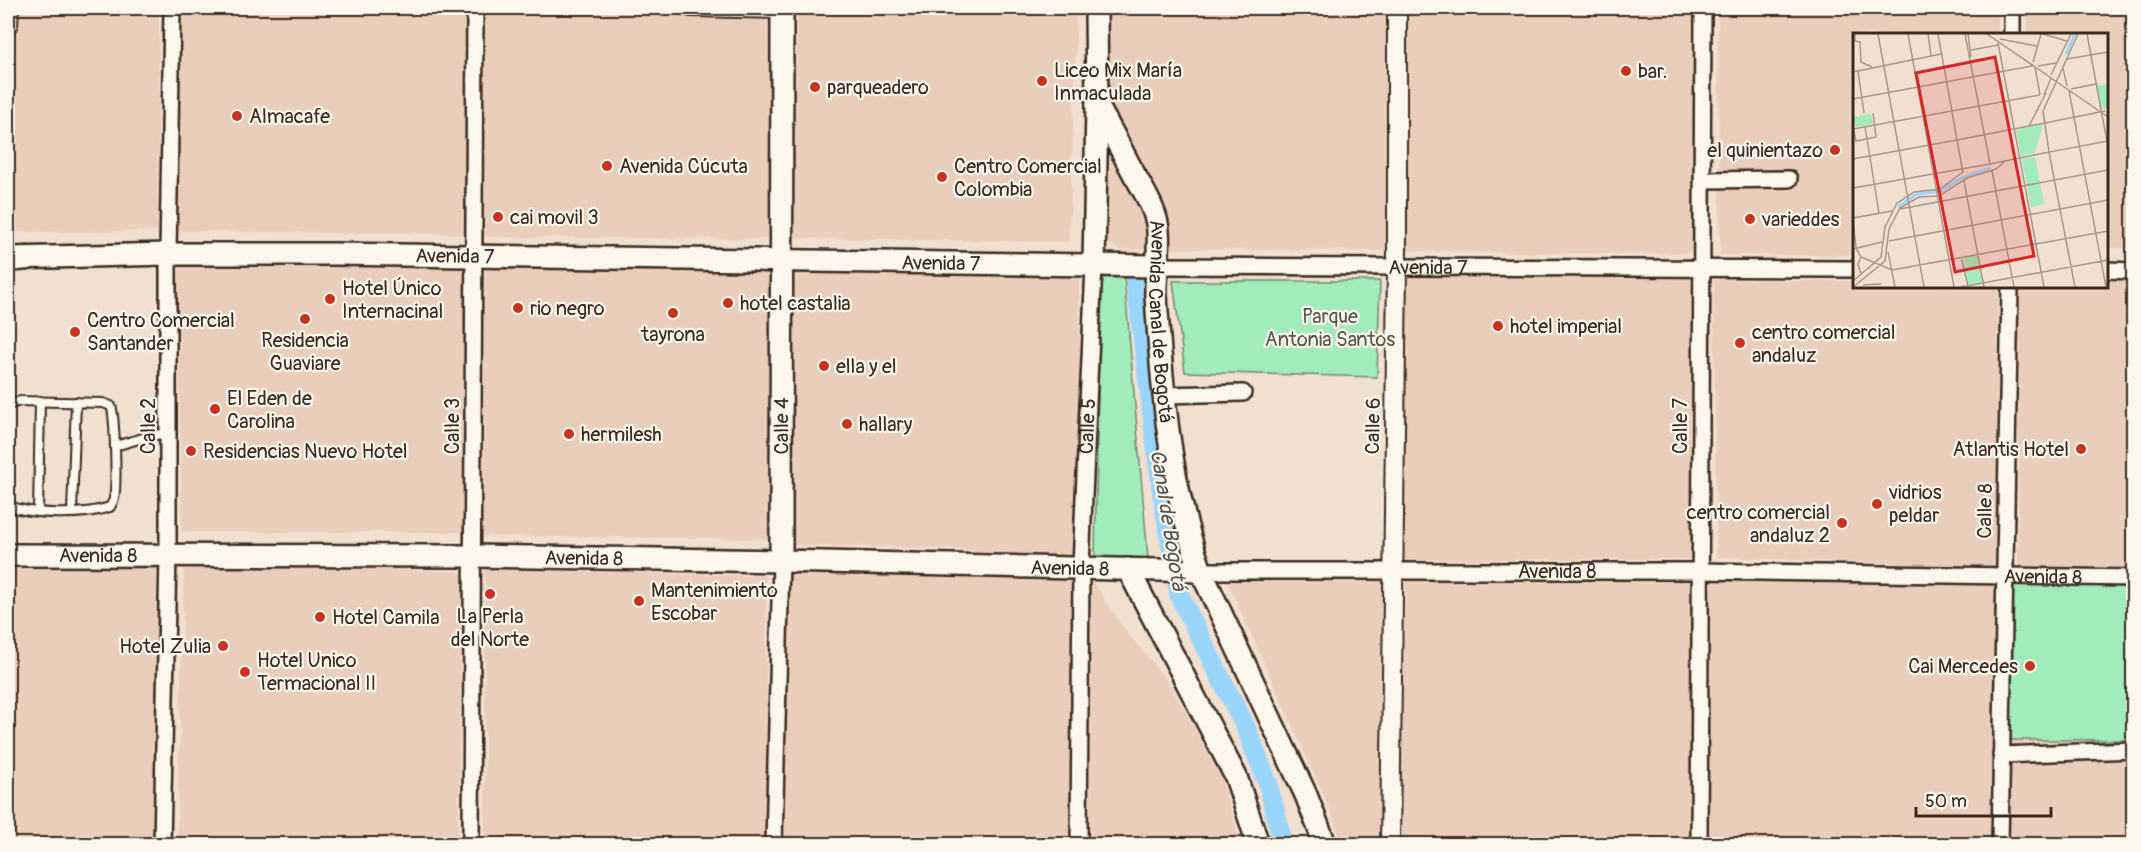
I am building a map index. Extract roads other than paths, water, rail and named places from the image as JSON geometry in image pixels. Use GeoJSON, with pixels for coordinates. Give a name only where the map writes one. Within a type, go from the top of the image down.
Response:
{"type":"FeatureCollection","features":[{"type":"Feature","properties":{"kind":"main road","name":"Calle 5"},"geometry":{"type":"LineString","coordinates":[[1094,265],[1096,8]]}},
{"type":"Feature","properties":{"kind":"main road","name":"Calle 4"},"geometry":{"type":"LineString","coordinates":[[781,561],[782,11]]}},
{"type":"Feature","properties":{"kind":"main road","name":"Avenida Canal de Bogotá"},"geometry":{"type":"LineString","coordinates":[[1097,105],[1150,203],[1157,221],[1159,239],[1156,266],[1164,395],[1176,486],[1190,540],[1182,570],[1306,795],[1325,844]]}},
{"type":"Feature","properties":{"kind":"main road","name":"Avenida 7"},"geometry":{"type":"LineString","coordinates":[[12,259],[168,254],[334,254],[1156,266]]}},
{"type":"Feature","properties":{"kind":"main road","name":"Avenida 8"},"geometry":{"type":"LineString","coordinates":[[8,555],[472,556],[1182,570]]}},
{"type":"Feature","properties":{"kind":"main road"},"geometry":{"type":"LineString","coordinates":[[1128,569],[1236,777],[1258,844]]}},
{"type":"Feature","properties":{"kind":"street","name":"Calle 2"},"geometry":{"type":"LineString","coordinates":[[162,844],[168,556],[168,254],[172,8]]}},
{"type":"Feature","properties":{"kind":"street","name":"Calle 3"},"geometry":{"type":"LineString","coordinates":[[471,844],[475,8]]}},
{"type":"Feature","properties":{"kind":"street","name":"Calle 6"},"geometry":{"type":"LineString","coordinates":[[1390,844],[1395,571],[1397,8]]}},
{"type":"Feature","properties":{"kind":"street","name":"Calle 7"},"geometry":{"type":"LineString","coordinates":[[1698,844],[1703,8]]}},
{"type":"Feature","properties":{"kind":"street"},"geometry":{"type":"LineString","coordinates":[[2012,8],[2012,33]]}},
{"type":"Feature","properties":{"kind":"street"},"geometry":{"type":"LineString","coordinates":[[1703,180],[1789,179]]}},
{"type":"Feature","properties":{"kind":"street","name":"Calle 5"},"geometry":{"type":"LineString","coordinates":[[1079,844],[1081,567],[1094,265]]}},
{"type":"Feature","properties":{"kind":"street","name":"Avenida 7"},"geometry":{"type":"LineString","coordinates":[[1156,266],[1853,269]]}},
{"type":"Feature","properties":{"kind":"street"},"geometry":{"type":"LineString","coordinates":[[2108,270],[2133,270]]}},
{"type":"Feature","properties":{"kind":"street","name":"Calle 8"},"geometry":{"type":"LineString","coordinates":[[2000,844],[2010,288]]}},
{"type":"Feature","properties":{"kind":"street"},"geometry":{"type":"LineString","coordinates":[[1164,395],[1243,393]]}},
{"type":"Feature","properties":{"kind":"street","name":"Calle 4"},"geometry":{"type":"LineString","coordinates":[[774,844],[781,561]]}},
{"type":"Feature","properties":{"kind":"street","name":"Avenida 8"},"geometry":{"type":"LineString","coordinates":[[1182,570],[1700,571],[2133,578]]}},
{"type":"Feature","properties":{"kind":"street"},"geometry":{"type":"LineString","coordinates":[[2001,755],[2133,750]]}},
{"type":"Feature","properties":{"kind":"lane"},"geometry":{"type":"LineString","coordinates":[[13,26],[14,8]]}},
{"type":"Feature","properties":{"kind":"lane"},"geometry":{"type":"LineString","coordinates":[[678,8],[691,12],[782,11]]}},
{"type":"Feature","properties":{"kind":"lane"},"geometry":{"type":"LineString","coordinates":[[8,405],[20,401],[103,403],[111,406],[114,412],[114,499],[110,507],[102,510],[38,512],[8,506]]}},
{"type":"Feature","properties":{"kind":"lane"},"geometry":{"type":"LineString","coordinates":[[38,512],[40,401]]}},
{"type":"Feature","properties":{"kind":"lane"},"geometry":{"type":"LineString","coordinates":[[72,512],[76,402]]}},
{"type":"Feature","properties":{"kind":"lane"},"geometry":{"type":"LineString","coordinates":[[114,447],[153,435],[169,434]]}},
{"type":"Feature","properties":{"kind":"waterway","name":"Canal de Bogotá"},"geometry":{"type":"LineString","coordinates":[[1136,282],[1162,492],[1180,597],[1246,728],[1268,784],[1283,844]]}},
{"type":"Feature","properties":{"kind":"place","name":"bar."},"geometry":{"type":"Point","coordinates":[1626,71]}},
{"type":"Feature","properties":{"kind":"place","name":"Liceo Mix María Inmaculada"},"geometry":{"type":"Point","coordinates":[1042,81]}},
{"type":"Feature","properties":{"kind":"place","name":"parqueadero"},"geometry":{"type":"Point","coordinates":[815,87]}},
{"type":"Feature","properties":{"kind":"place","name":"Almacafe"},"geometry":{"type":"Point","coordinates":[237,116]}},
{"type":"Feature","properties":{"kind":"place","name":"el quinientazo"},"geometry":{"type":"Point","coordinates":[1835,150]}},
{"type":"Feature","properties":{"kind":"place","name":"Avenida Cúcuta"},"geometry":{"type":"Point","coordinates":[607,166]}},
{"type":"Feature","properties":{"kind":"place","name":"Centro Comercial Colombia"},"geometry":{"type":"Point","coordinates":[942,177]}},
{"type":"Feature","properties":{"kind":"place","name":"cai movil 3"},"geometry":{"type":"Point","coordinates":[498,217]}},
{"type":"Feature","properties":{"kind":"place","name":"varieddes"},"geometry":{"type":"Point","coordinates":[1750,219]}},
{"type":"Feature","properties":{"kind":"place","name":"Hotel Único Internacinal"},"geometry":{"type":"Point","coordinates":[330,299]}},
{"type":"Feature","properties":{"kind":"place","name":"hotel castalia"},"geometry":{"type":"Point","coordinates":[728,303]}},
{"type":"Feature","properties":{"kind":"place","name":"rio negro"},"geometry":{"type":"Point","coordinates":[518,308]}},
{"type":"Feature","properties":{"kind":"place","name":"tayrona"},"geometry":{"type":"Point","coordinates":[673,313]}},
{"type":"Feature","properties":{"kind":"place","name":"Residencia Guaviare"},"geometry":{"type":"Point","coordinates":[305,319]}},
{"type":"Feature","properties":{"kind":"place","name":"hotel imperial"},"geometry":{"type":"Point","coordinates":[1498,326]}},
{"type":"Feature","properties":{"kind":"place","name":"Centro Comercial Santander"},"geometry":{"type":"Point","coordinates":[75,332]}},
{"type":"Feature","properties":{"kind":"place","name":"centro comercial andaluz"},"geometry":{"type":"Point","coordinates":[1740,343]}},
{"type":"Feature","properties":{"kind":"place","name":"ella y el"},"geometry":{"type":"Point","coordinates":[824,366]}},
{"type":"Feature","properties":{"kind":"place","name":"El Eden de Carolina"},"geometry":{"type":"Point","coordinates":[215,409]}},
{"type":"Feature","properties":{"kind":"place","name":"hallary"},"geometry":{"type":"Point","coordinates":[847,424]}},
{"type":"Feature","properties":{"kind":"place","name":"hermilesh"},"geometry":{"type":"Point","coordinates":[569,434]}},
{"type":"Feature","properties":{"kind":"place","name":"Atlantis Hotel"},"geometry":{"type":"Point","coordinates":[2081,449]}},
{"type":"Feature","properties":{"kind":"place","name":"Residencias Nuevo Hotel"},"geometry":{"type":"Point","coordinates":[191,451]}},
{"type":"Feature","properties":{"kind":"place","name":"vidrios peldar"},"geometry":{"type":"Point","coordinates":[1877,504]}},
{"type":"Feature","properties":{"kind":"place","name":"centro comercial andaluz 2"},"geometry":{"type":"Point","coordinates":[1842,523]}},
{"type":"Feature","properties":{"kind":"place","name":"La Perla del Norte"},"geometry":{"type":"Point","coordinates":[490,594]}},
{"type":"Feature","properties":{"kind":"place","name":"Mantenimiento Escobar"},"geometry":{"type":"Point","coordinates":[639,601]}},
{"type":"Feature","properties":{"kind":"place","name":"Hotel Camila"},"geometry":{"type":"Point","coordinates":[320,617]}},
{"type":"Feature","properties":{"kind":"place","name":"Hotel Zulia"},"geometry":{"type":"Point","coordinates":[223,646]}},
{"type":"Feature","properties":{"kind":"place","name":"Cai Mercedes"},"geometry":{"type":"Point","coordinates":[2030,666]}},
{"type":"Feature","properties":{"kind":"place","name":"Hotel Unico Termacional II"},"geometry":{"type":"Point","coordinates":[245,672]}},
{"type":"Feature","properties":{"kind":"park label","name":"Parque Antonia Santos"},"geometry":{"type":"Point","coordinates":[1330,328]}}]}
